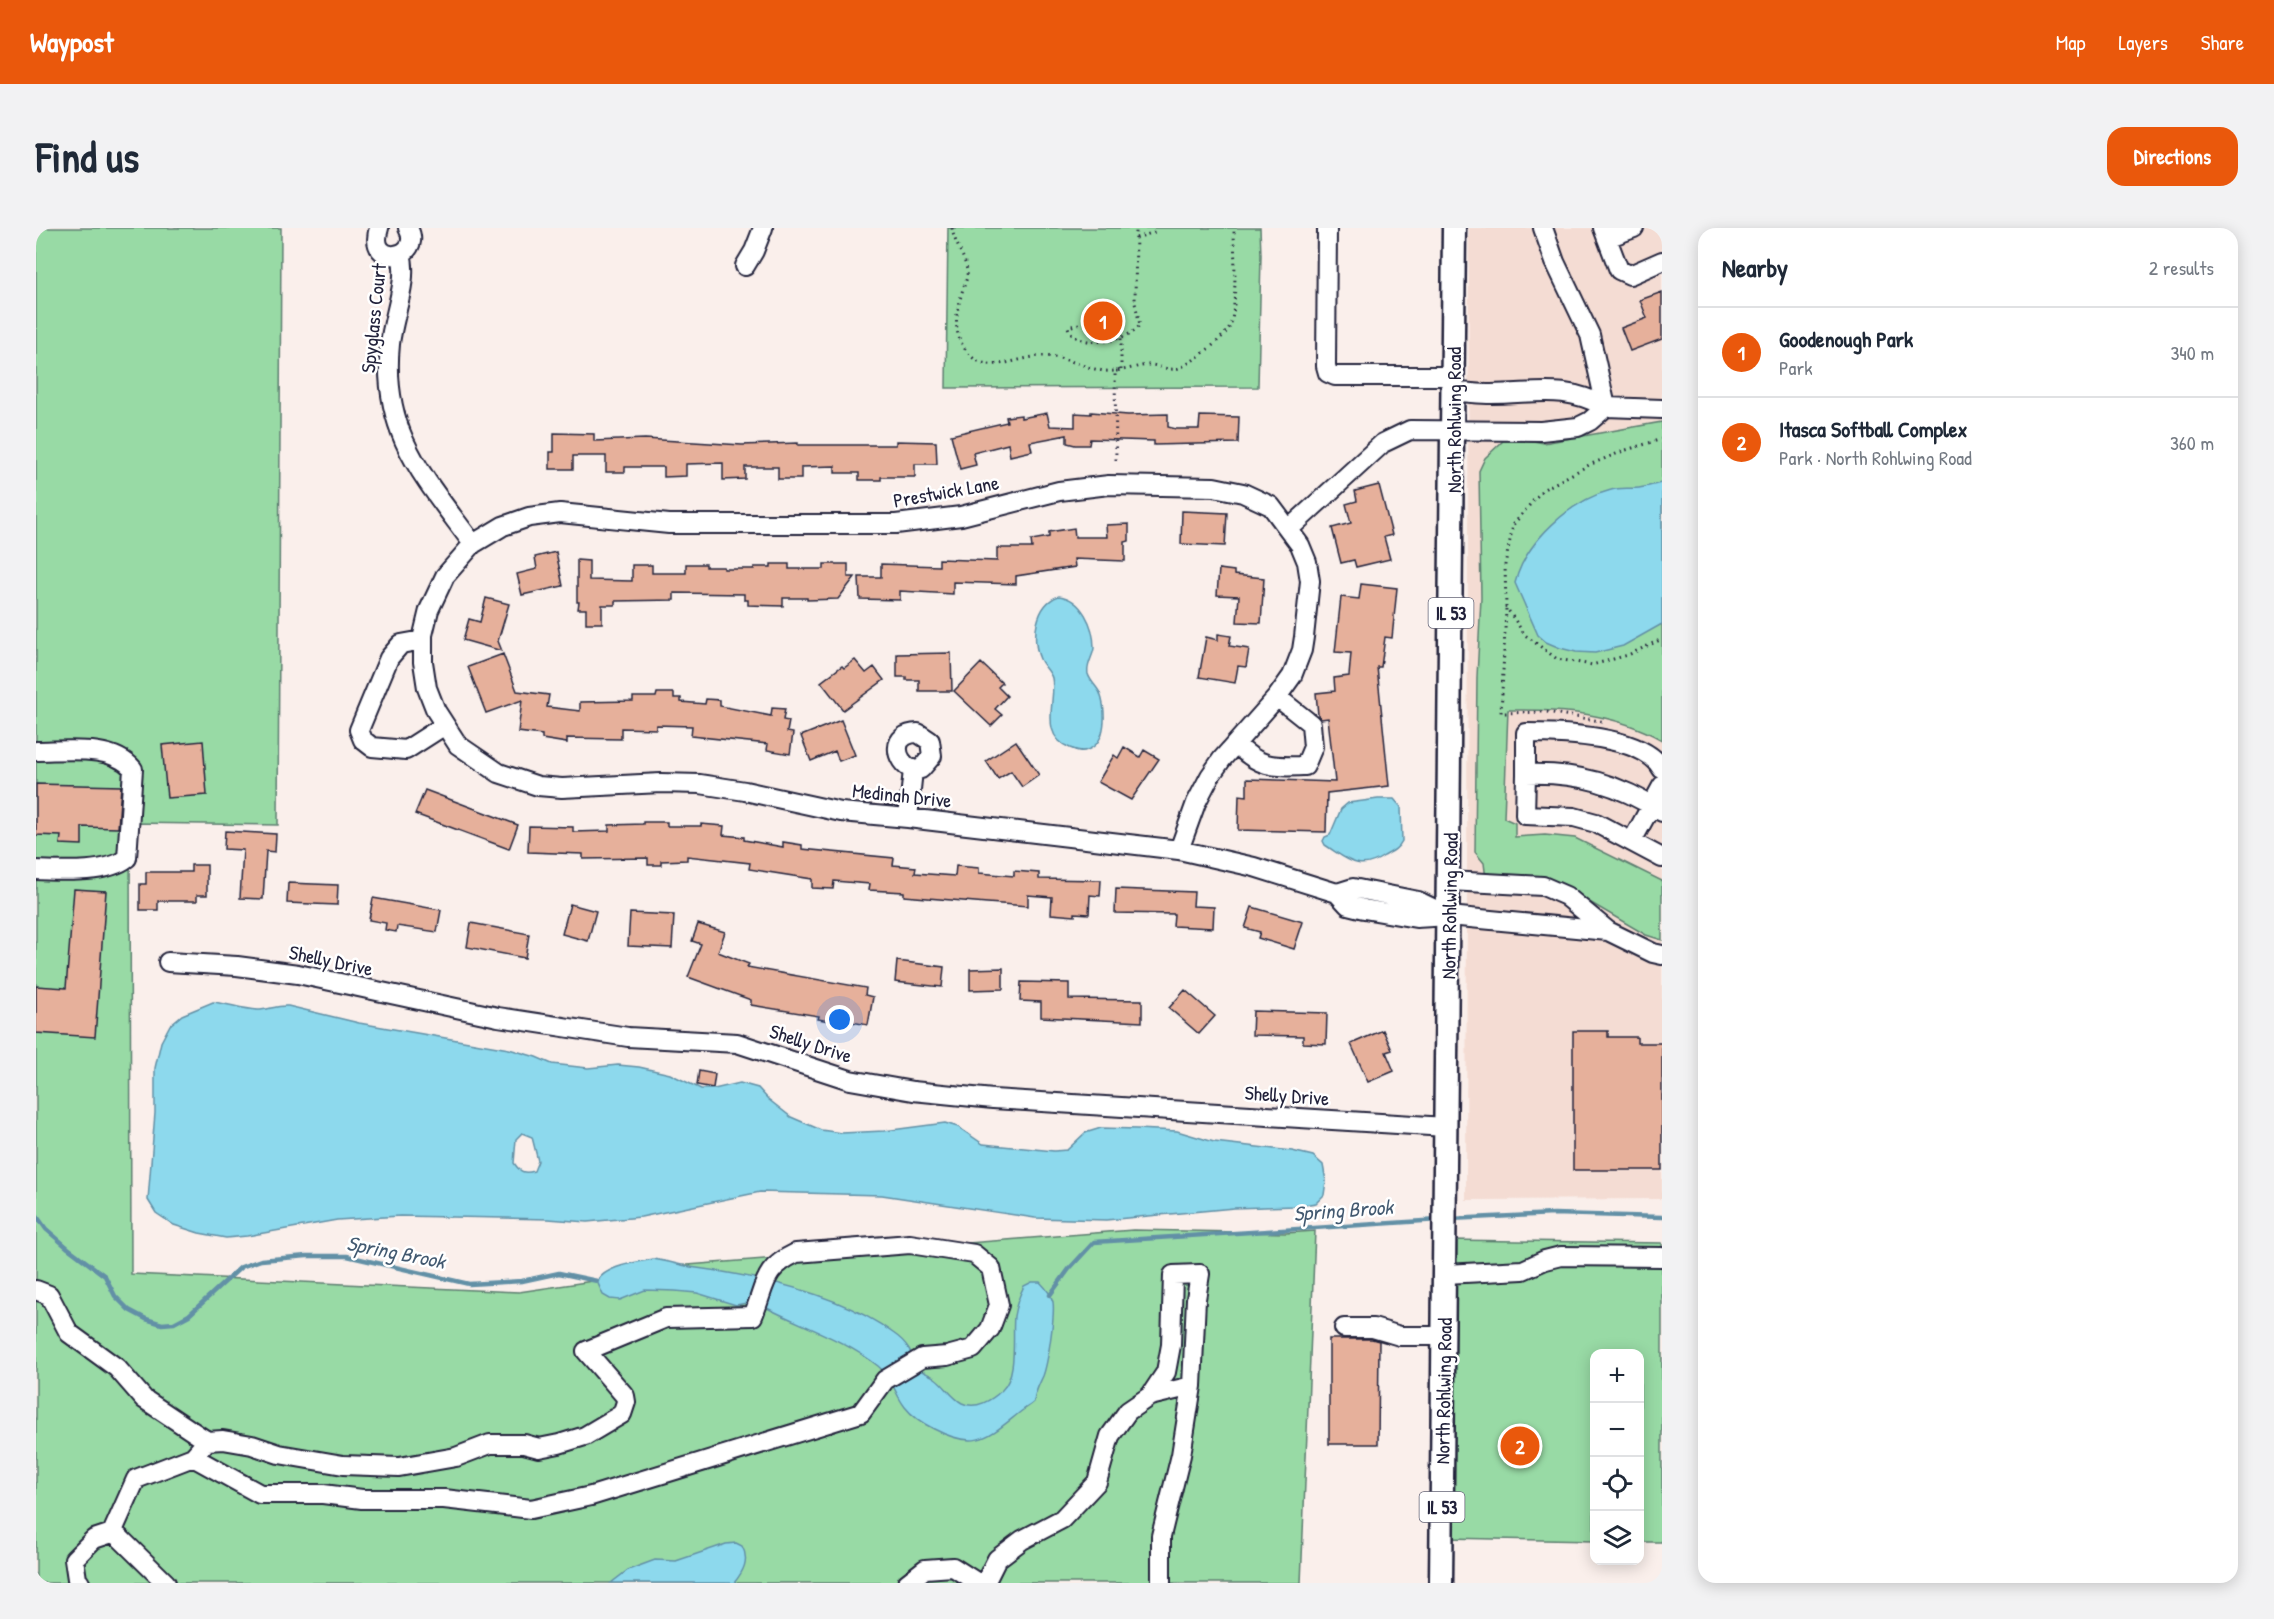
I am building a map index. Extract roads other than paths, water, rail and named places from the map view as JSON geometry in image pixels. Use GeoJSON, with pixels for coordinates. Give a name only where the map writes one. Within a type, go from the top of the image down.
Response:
{"type":"FeatureCollection","features":[{"type":"Feature","properties":{"kind":"main road","name":"North Rohlwing Road"},"geometry":{"type":"LineString","coordinates":[[1441,1583],[1454,228]]}},
{"type":"Feature","properties":{"kind":"street","name":"Spyglass Court"},"geometry":{"type":"LineString","coordinates":[[379,228],[376,236],[379,249],[391,255],[401,254],[408,249],[412,240],[408,228]]}},
{"type":"Feature","properties":{"kind":"street"},"geometry":{"type":"LineString","coordinates":[[745,266],[754,251],[762,228]]}},
{"type":"Feature","properties":{"kind":"street"},"geometry":{"type":"LineString","coordinates":[[1327,228],[1326,366],[1328,373],[1453,384],[1492,394],[1569,392],[1588,397],[1606,407],[1662,409]]}},
{"type":"Feature","properties":{"kind":"street"},"geometry":{"type":"LineString","coordinates":[[1543,228],[1555,262],[1590,335],[1606,407]]}},
{"type":"Feature","properties":{"kind":"street"},"geometry":{"type":"LineString","coordinates":[[1634,228],[1605,233],[1619,270],[1630,275],[1662,261]]}},
{"type":"Feature","properties":{"kind":"street","name":"Spyglass Court"},"geometry":{"type":"LineString","coordinates":[[401,254],[405,270],[393,324],[389,364],[389,386],[394,413],[401,438],[413,461],[473,544]]}},
{"type":"Feature","properties":{"kind":"street"},"geometry":{"type":"LineString","coordinates":[[1289,529],[1383,444],[1410,430],[1541,431],[1578,427],[1590,421],[1606,407]]}},
{"type":"Feature","properties":{"kind":"street","name":"Prestwick Lane"},"geometry":{"type":"LineString","coordinates":[[467,752],[458,745],[436,711],[427,688],[423,662],[423,640],[429,610],[439,586],[473,544],[512,522],[560,513],[669,524],[896,524],[961,516],[1059,491],[1109,485],[1225,488],[1271,506],[1300,545],[1306,562],[1309,593],[1302,650],[1292,676],[1277,697],[1210,776],[1196,803],[1179,850]]}},
{"type":"Feature","properties":{"kind":"street"},"geometry":{"type":"LineString","coordinates":[[423,640],[400,644],[389,658],[359,730],[363,740],[372,747],[406,750],[445,725]]}},
{"type":"Feature","properties":{"kind":"street"},"geometry":{"type":"LineString","coordinates":[[1236,744],[1246,754],[1270,767],[1305,766],[1313,747],[1311,724],[1277,697]]}},
{"type":"Feature","properties":{"kind":"street"},"geometry":{"type":"LineString","coordinates":[[1662,769],[1647,754],[1610,741],[1590,736],[1526,734],[1525,815],[1574,817],[1596,823],[1662,858]]}},
{"type":"Feature","properties":{"kind":"street"},"geometry":{"type":"LineString","coordinates":[[36,751],[88,751],[108,754],[126,760],[133,769],[127,858],[119,864],[73,872],[36,870]]}},
{"type":"Feature","properties":{"kind":"street","name":"Medinah Drive"},"geometry":{"type":"LineString","coordinates":[[467,752],[499,773],[537,786],[562,788],[661,783],[700,784],[745,791],[841,812],[1179,850],[1254,867],[1337,893],[1353,888],[1418,901],[1449,916]]}},
{"type":"Feature","properties":{"kind":"street"},"geometry":{"type":"LineString","coordinates":[[908,818],[914,770]]}},
{"type":"Feature","properties":{"kind":"street"},"geometry":{"type":"LineString","coordinates":[[1526,774],[1538,773],[1597,780],[1626,790],[1657,808]]}},
{"type":"Feature","properties":{"kind":"street"},"geometry":{"type":"LineString","coordinates":[[1632,841],[1657,808],[1662,786]]}},
{"type":"Feature","properties":{"kind":"street"},"geometry":{"type":"LineString","coordinates":[[1449,881],[1531,883],[1543,886],[1566,896],[1608,932],[1662,955]]}},
{"type":"Feature","properties":{"kind":"street"},"geometry":{"type":"LineString","coordinates":[[1449,916],[1608,932]]}},
{"type":"Feature","properties":{"kind":"street","name":"Shelly Drive"},"geometry":{"type":"LineString","coordinates":[[168,962],[237,966],[298,974],[436,1005],[628,1037],[737,1043],[850,1080],[913,1091],[993,1099],[1446,1127]]}},
{"type":"Feature","properties":{"kind":"street"},"geometry":{"type":"LineString","coordinates":[[36,1290],[49,1295],[69,1333],[117,1368],[144,1399],[207,1441],[223,1440],[242,1443],[290,1456],[343,1465],[399,1467],[456,1457],[490,1444],[524,1444],[539,1448],[585,1436],[622,1414],[626,1402],[625,1396],[586,1351],[666,1318],[753,1316],[766,1277],[779,1261],[796,1253],[910,1244],[974,1254],[991,1268],[999,1305],[990,1329],[973,1349],[947,1356],[922,1358],[885,1380],[861,1413],[591,1496],[531,1509],[444,1499],[362,1499],[323,1494],[260,1494],[193,1458]]}},
{"type":"Feature","properties":{"kind":"street"},"geometry":{"type":"LineString","coordinates":[[1445,1274],[1523,1270],[1545,1260],[1581,1254],[1662,1257]]}},
{"type":"Feature","properties":{"kind":"street"},"geometry":{"type":"LineString","coordinates":[[1150,1396],[1166,1372],[1171,1345],[1173,1275],[1200,1274],[1196,1299],[1192,1386],[1181,1455],[1161,1536],[1161,1583]]}},
{"type":"Feature","properties":{"kind":"street"},"geometry":{"type":"LineString","coordinates":[[1344,1328],[1373,1328],[1400,1336],[1444,1336]]}},
{"type":"Feature","properties":{"kind":"street"},"geometry":{"type":"LineString","coordinates":[[985,1583],[997,1559],[1022,1540],[1062,1519],[1097,1482],[1110,1436],[1128,1411],[1150,1396],[1192,1386]]}},
{"type":"Feature","properties":{"kind":"street"},"geometry":{"type":"LineString","coordinates":[[80,1583],[77,1579],[74,1559],[94,1539],[112,1533],[136,1479],[193,1458],[207,1441]]}},
{"type":"Feature","properties":{"kind":"street"},"geometry":{"type":"LineString","coordinates":[[112,1533],[119,1537],[166,1583]]}},
{"type":"Feature","properties":{"kind":"street"},"geometry":{"type":"LineString","coordinates":[[907,1583],[925,1569],[953,1567],[977,1580],[978,1583]]}},
{"type":"Feature","properties":{"kind":"water"},"geometry":{"type":"Polygon","coordinates":[[[1662,483],[1662,624],[1623,646],[1595,653],[1576,652],[1546,642],[1538,635],[1515,583],[1520,568],[1539,538],[1566,513],[1596,495],[1614,489],[1639,488],[1662,483]]]}},
{"type":"Feature","properties":{"kind":"water"},"geometry":{"type":"Polygon","coordinates":[[[1059,596],[1074,602],[1080,608],[1092,631],[1094,648],[1088,674],[1100,693],[1104,725],[1099,741],[1083,751],[1070,748],[1054,735],[1051,717],[1052,678],[1037,651],[1036,633],[1040,614],[1051,600],[1059,596]]]}},
{"type":"Feature","properties":{"kind":"water"},"geometry":{"type":"Polygon","coordinates":[[[1394,799],[1401,807],[1402,841],[1392,852],[1375,861],[1360,864],[1347,859],[1325,845],[1323,841],[1330,835],[1341,809],[1348,803],[1394,799]]]}},
{"type":"Feature","properties":{"kind":"water"},"geometry":{"type":"Polygon","coordinates":[[[213,1002],[258,1010],[288,1006],[359,1023],[509,1049],[552,1064],[588,1068],[618,1065],[639,1067],[670,1074],[701,1089],[714,1089],[740,1083],[758,1088],[791,1117],[821,1130],[842,1133],[884,1131],[945,1123],[958,1127],[983,1144],[1054,1151],[1067,1150],[1085,1133],[1101,1128],[1177,1131],[1214,1142],[1292,1151],[1313,1156],[1323,1165],[1326,1181],[1324,1195],[1316,1203],[1296,1206],[1234,1208],[1106,1220],[1035,1218],[882,1195],[760,1192],[641,1217],[587,1222],[400,1216],[337,1220],[226,1238],[174,1225],[156,1213],[148,1200],[155,1113],[155,1068],[161,1042],[170,1025],[182,1015],[213,1002]],[[522,1133],[516,1139],[514,1163],[525,1172],[534,1171],[538,1161],[532,1137],[522,1133]]]}},
{"type":"Feature","properties":{"kind":"water"},"geometry":{"type":"Polygon","coordinates":[[[653,1259],[774,1282],[800,1289],[849,1308],[872,1319],[895,1335],[908,1347],[918,1368],[939,1381],[958,1400],[967,1405],[978,1405],[989,1400],[1007,1383],[1012,1365],[1014,1316],[1018,1300],[1024,1286],[1032,1282],[1040,1282],[1048,1291],[1053,1302],[1052,1328],[1045,1370],[1034,1402],[992,1434],[973,1440],[949,1436],[926,1425],[911,1414],[878,1366],[852,1348],[765,1307],[752,1302],[736,1305],[697,1293],[675,1291],[645,1290],[620,1300],[610,1299],[603,1295],[597,1281],[608,1271],[653,1259]]]}},
{"type":"Feature","properties":{"kind":"water"},"geometry":{"type":"Polygon","coordinates":[[[736,1543],[742,1546],[745,1561],[743,1570],[734,1583],[611,1583],[628,1570],[655,1560],[676,1561],[726,1544],[736,1543]]]}},
{"type":"Feature","properties":{"kind":"waterway","name":"Spring Brook"},"geometry":{"type":"LineString","coordinates":[[1450,1219],[1554,1214],[1662,1217]]}},
{"type":"Feature","properties":{"kind":"waterway","name":"Spring Brook"},"geometry":{"type":"LineString","coordinates":[[36,1215],[46,1229],[105,1276],[115,1296],[129,1310],[162,1324],[174,1323],[189,1315],[241,1267],[261,1260],[307,1256],[347,1256],[469,1284],[522,1281],[559,1273],[597,1281]]}},
{"type":"Feature","properties":{"kind":"waterway","name":"Spring Brook"},"geometry":{"type":"LineString","coordinates":[[1050,1295],[1069,1269],[1094,1242],[1439,1220]]}},
{"type":"Feature","properties":{"kind":"place","name":"Goodenough Park"},"geometry":{"type":"Point","coordinates":[1103,321]}},
{"type":"Feature","properties":{"kind":"place","name":"Itasca Softball Complex"},"geometry":{"type":"Point","coordinates":[1520,1446]}}]}
